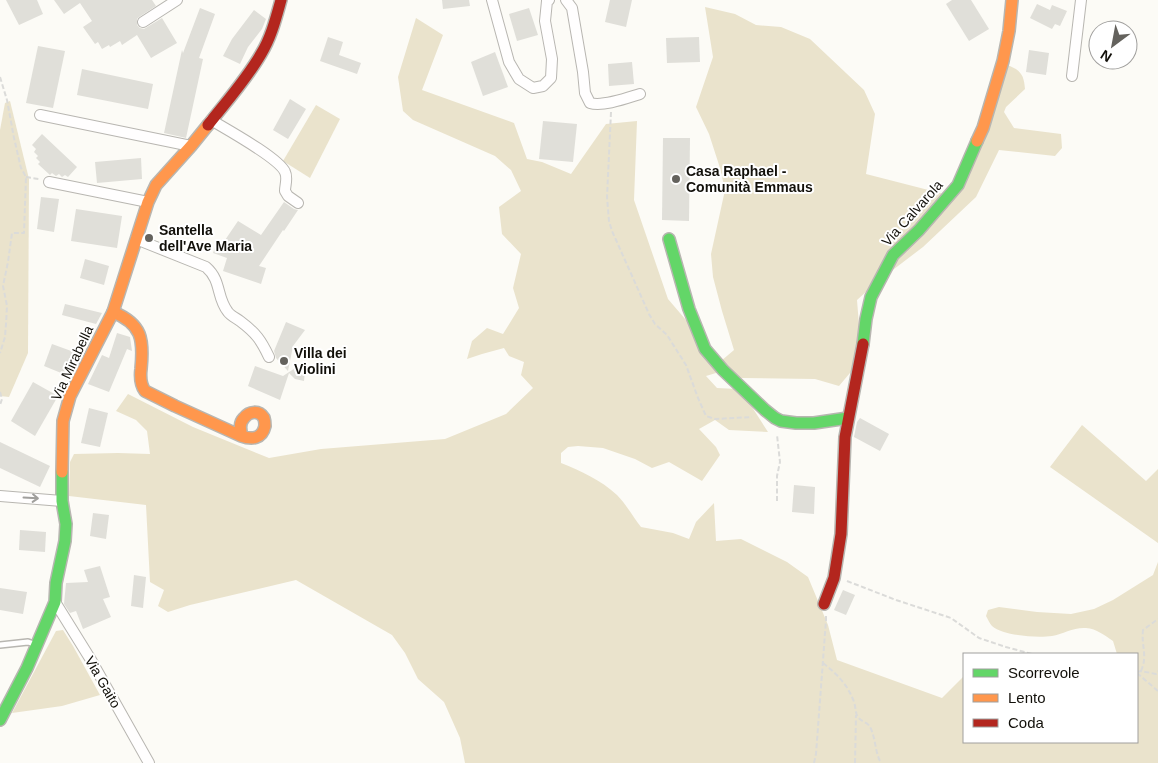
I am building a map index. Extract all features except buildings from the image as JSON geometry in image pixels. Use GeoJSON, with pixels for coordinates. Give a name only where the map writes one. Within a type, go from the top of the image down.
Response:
{"type":"FeatureCollection","features":[{"type":"Feature","properties":{"kind":"street"},"geometry":{"type":"LineString","coordinates":[[143,22],[177,0]]}},
{"type":"Feature","properties":{"kind":"street"},"geometry":{"type":"LineString","coordinates":[[492,0],[508,62],[519,79],[533,88],[543,86],[550,78],[552,59],[545,21],[547,1],[549,0]]}},
{"type":"Feature","properties":{"kind":"street"},"geometry":{"type":"LineString","coordinates":[[566,0],[572,8],[585,93],[590,103],[611,102],[640,94]]}},
{"type":"Feature","properties":{"kind":"street","name":"Via Calvarola"},"geometry":{"type":"LineString","coordinates":[[824,604],[834,578],[841,534],[844,437],[871,297],[893,255],[919,230],[958,185],[983,128],[1003,61],[1009,32],[1012,0]]}},
{"type":"Feature","properties":{"kind":"street"},"geometry":{"type":"LineString","coordinates":[[1072,76],[1082,0]]}},
{"type":"Feature","properties":{"kind":"street","name":"Via Mirabella"},"geometry":{"type":"LineString","coordinates":[[0,720],[27,668],[55,602],[56,583],[65,541],[66,524],[62,501],[62,445],[63,421],[70,396],[113,312],[148,202],[156,185],[248,75],[262,53],[274,24],[278,2]]}},
{"type":"Feature","properties":{"kind":"street"},"geometry":{"type":"LineString","coordinates":[[40,115],[190,146]]}},
{"type":"Feature","properties":{"kind":"street"},"geometry":{"type":"LineString","coordinates":[[211,120],[259,149],[282,166],[287,176],[285,191],[288,196],[298,203]]}},
{"type":"Feature","properties":{"kind":"street"},"geometry":{"type":"LineString","coordinates":[[49,182],[148,202]]}},
{"type":"Feature","properties":{"kind":"street"},"geometry":{"type":"LineString","coordinates":[[136,239],[206,267],[212,272],[217,281],[224,305],[229,313],[259,338],[269,357]]}},
{"type":"Feature","properties":{"kind":"street"},"geometry":{"type":"LineString","coordinates":[[669,239],[689,309],[705,349],[723,370],[776,418],[788,422],[821,422],[848,418]]}},
{"type":"Feature","properties":{"kind":"street"},"geometry":{"type":"LineString","coordinates":[[113,312],[126,318],[134,325],[139,334],[142,355],[140,386],[145,391],[242,436]]}},
{"type":"Feature","properties":{"kind":"street"},"geometry":{"type":"LineString","coordinates":[[0,496],[62,501]]}},
{"type":"Feature","properties":{"kind":"street","name":"Via Gaito"},"geometry":{"type":"LineString","coordinates":[[55,602],[91,660],[149,763]]}},
{"type":"Feature","properties":{"kind":"lane"},"geometry":{"type":"LineString","coordinates":[[0,645],[28,642],[37,646]]}},
{"type":"Feature","properties":{"kind":"path"},"geometry":{"type":"LineString","coordinates":[[0,77],[7,100],[21,168],[26,177],[24,233],[12,233],[3,286],[7,306],[5,337],[0,353]]}},
{"type":"Feature","properties":{"kind":"path"},"geometry":{"type":"LineString","coordinates":[[611,102],[609,221],[617,244],[649,314],[655,324],[667,335],[686,365],[706,416],[715,419],[776,418],[780,462],[777,476],[777,501]]}},
{"type":"Feature","properties":{"kind":"path"},"geometry":{"type":"LineString","coordinates":[[26,177],[49,182]]}},
{"type":"Feature","properties":{"kind":"path"},"geometry":{"type":"LineString","coordinates":[[0,282],[3,286]]}},
{"type":"Feature","properties":{"kind":"path"},"geometry":{"type":"LineString","coordinates":[[0,392],[0,405]]}},
{"type":"Feature","properties":{"kind":"path"},"geometry":{"type":"LineString","coordinates":[[834,578],[849,581],[896,600],[951,618],[979,638],[1028,653]]}},
{"type":"Feature","properties":{"kind":"path"},"geometry":{"type":"LineString","coordinates":[[814,763],[826,620],[824,604]]}},
{"type":"Feature","properties":{"kind":"path"},"geometry":{"type":"LineString","coordinates":[[1141,671],[1144,663],[1142,637],[1144,630],[1158,619]]}},
{"type":"Feature","properties":{"kind":"path"},"geometry":{"type":"LineString","coordinates":[[823,663],[836,673],[848,687],[854,701],[856,715],[855,763]]}},
{"type":"Feature","properties":{"kind":"path"},"geometry":{"type":"LineString","coordinates":[[1138,672],[1141,671],[1157,673]]}},
{"type":"Feature","properties":{"kind":"path"},"geometry":{"type":"LineString","coordinates":[[1138,674],[1158,691]]}},
{"type":"Feature","properties":{"kind":"path"},"geometry":{"type":"LineString","coordinates":[[856,715],[868,724],[871,729],[876,744],[877,758],[881,763]]}},
{"type":"Feature","properties":{"kind":"shaded area"},"geometry":{"type":"Polygon","coordinates":[[[705,7],[735,14],[756,25],[781,27],[810,39],[864,90],[875,114],[866,174],[944,194],[969,175],[1007,65],[1019,71],[1025,84],[1025,89],[1006,107],[1004,112],[1014,128],[1061,134],[1062,148],[1055,156],[999,150],[976,197],[923,247],[877,282],[857,300],[859,325],[855,367],[839,386],[815,379],[742,378],[716,373],[706,376],[717,388],[737,389],[752,407],[768,432],[729,430],[715,420],[699,429],[716,447],[720,455],[702,481],[669,462],[652,468],[635,459],[603,448],[568,447],[561,453],[561,463],[590,476],[611,490],[623,502],[641,527],[673,533],[689,539],[696,522],[714,503],[716,541],[741,539],[787,562],[808,577],[828,625],[837,660],[942,698],[963,677],[963,743],[1138,743],[1138,653],[1117,653],[1113,641],[1090,629],[1082,628],[1052,636],[1021,636],[997,629],[991,625],[986,616],[988,610],[999,607],[1071,614],[1094,609],[1113,600],[1153,575],[1158,562],[1158,763],[465,763],[460,738],[444,702],[418,679],[405,653],[392,635],[296,580],[168,612],[158,606],[164,590],[150,582],[146,505],[69,496],[70,462],[74,454],[150,454],[147,431],[136,420],[116,411],[128,394],[193,427],[269,458],[321,449],[445,439],[506,414],[533,388],[521,375],[524,362],[509,356],[504,348],[467,359],[472,341],[487,328],[503,334],[519,308],[513,288],[521,254],[502,234],[499,207],[521,191],[511,170],[495,156],[413,120],[403,111],[398,77],[416,18],[443,35],[422,90],[514,123],[527,159],[542,162],[571,174],[606,124],[637,121],[634,200],[668,299],[721,361],[734,350],[713,277],[711,254],[725,190],[709,134],[696,107],[713,57],[705,7]]]}},
{"type":"Feature","properties":{"kind":"shaded area"},"geometry":{"type":"Polygon","coordinates":[[[10,101],[29,179],[28,353],[9,397],[0,396],[0,130],[5,103],[10,101]]]}},
{"type":"Feature","properties":{"kind":"shaded area"},"geometry":{"type":"Polygon","coordinates":[[[316,105],[340,119],[310,178],[283,161],[316,105]]]}},
{"type":"Feature","properties":{"kind":"shaded area"},"geometry":{"type":"Polygon","coordinates":[[[1082,425],[1146,481],[1158,469],[1158,543],[1050,467],[1082,425]]]}},
{"type":"Feature","properties":{"kind":"shaded area"},"geometry":{"type":"Polygon","coordinates":[[[63,630],[100,695],[62,706],[12,713],[56,631],[63,630]]]}},
{"type":"Feature","properties":{"kind":"traffic: fast"},"geometry":{"type":"LineString","coordinates":[[863,344],[871,297],[893,255],[919,230],[958,185],[977,141]]}},
{"type":"Feature","properties":{"kind":"traffic: fast"},"geometry":{"type":"LineString","coordinates":[[669,239],[689,309],[705,349],[723,370],[765,410],[781,421],[814,423],[848,418]]}},
{"type":"Feature","properties":{"kind":"traffic: fast"},"geometry":{"type":"LineString","coordinates":[[0,720],[27,668],[55,602],[56,583],[65,541],[66,524],[62,501],[62,472]]}},
{"type":"Feature","properties":{"kind":"traffic: slow"},"geometry":{"type":"LineString","coordinates":[[977,141],[983,128],[1003,61],[1009,31],[1012,0]]}},
{"type":"Feature","properties":{"kind":"traffic: slow"},"geometry":{"type":"LineString","coordinates":[[62,472],[63,421],[70,396],[113,312],[148,202],[156,185],[208,125]]}},
{"type":"Feature","properties":{"kind":"traffic: slow"},"geometry":{"type":"LineString","coordinates":[[113,312],[130,322],[139,334],[142,349],[140,375],[145,391],[175,406],[241,436],[245,437],[253,438],[262,434],[265,426],[262,415],[254,412],[242,420],[240,429],[242,436]]}},
{"type":"Feature","properties":{"kind":"traffic: jam"},"geometry":{"type":"LineString","coordinates":[[208,125],[242,82],[265,48],[281,0]]}},
{"type":"Feature","properties":{"kind":"traffic: jam"},"geometry":{"type":"LineString","coordinates":[[824,604],[834,578],[841,534],[845,437],[863,344]]}},
{"type":"Feature","properties":{"kind":"place","name":"Casa Raphael - Comunità Emmaus"},"geometry":{"type":"Point","coordinates":[676,179]}},
{"type":"Feature","properties":{"kind":"place","name":"Santella dell'Ave Maria"},"geometry":{"type":"Point","coordinates":[149,238]}},
{"type":"Feature","properties":{"kind":"place","name":"Villa dei Violini"},"geometry":{"type":"Point","coordinates":[284,361]}}]}
